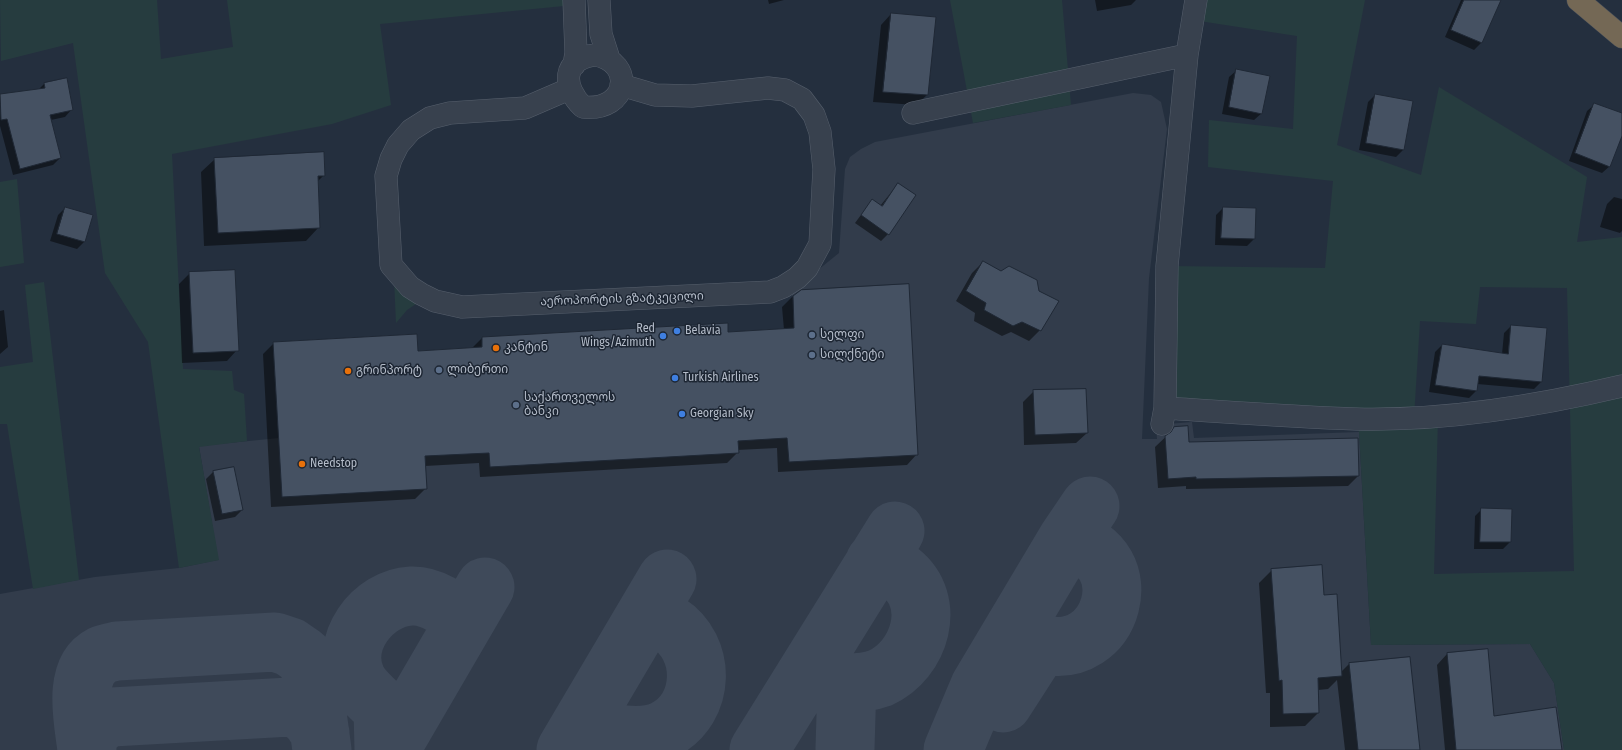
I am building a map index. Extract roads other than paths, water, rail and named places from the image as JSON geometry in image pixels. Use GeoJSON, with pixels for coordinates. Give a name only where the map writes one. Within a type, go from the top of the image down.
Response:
{"type":"FeatureCollection","features":[{"type":"Feature","properties":{"kind":"highway"},"geometry":{"type":"LineString","coordinates":[[1578,0],[1622,37]]}},
{"type":"Feature","properties":{"kind":"street"},"geometry":{"type":"LineString","coordinates":[[574,0],[576,53],[574,65],[568,76],[569,89],[573,97],[583,107],[599,108],[606,106],[616,97],[621,85],[618,68],[609,59],[601,34],[600,0]]}},
{"type":"Feature","properties":{"kind":"street"},"geometry":{"type":"LineString","coordinates":[[1196,0],[1187,55],[1167,266],[1164,416],[1356,419],[1438,416],[1570,398],[1622,386]]}},
{"type":"Feature","properties":{"kind":"street"},"geometry":{"type":"LineString","coordinates":[[574,65],[588,56],[595,55],[609,59]]}},
{"type":"Feature","properties":{"kind":"street"},"geometry":{"type":"LineString","coordinates":[[913,113],[1187,55]]}},
{"type":"Feature","properties":{"kind":"street","name":"აეროპორტის გზატკეცილი"},"geometry":{"type":"LineString","coordinates":[[569,89],[525,108],[450,112],[430,118],[411,130],[398,145],[390,159],[386,176],[391,265],[410,287],[435,301],[462,307],[770,292],[783,287],[797,278],[807,268],[820,244],[824,169],[820,132],[814,115],[802,100],[785,90],[768,88],[692,96],[655,95],[621,85]]}},
{"type":"Feature","properties":{"kind":"place","name":"Belavia"},"geometry":{"type":"Point","coordinates":[677,331]}},
{"type":"Feature","properties":{"kind":"place","name":"სელფი"},"geometry":{"type":"Point","coordinates":[812,335]}},
{"type":"Feature","properties":{"kind":"place","name":"Red Wings/Azimuth"},"geometry":{"type":"Point","coordinates":[663,336]}},
{"type":"Feature","properties":{"kind":"place","name":"კანტინ"},"geometry":{"type":"Point","coordinates":[496,348]}},
{"type":"Feature","properties":{"kind":"place","name":"სილქნეტი"},"geometry":{"type":"Point","coordinates":[812,355]}},
{"type":"Feature","properties":{"kind":"place","name":"ლიბერთი"},"geometry":{"type":"Point","coordinates":[439,370]}},
{"type":"Feature","properties":{"kind":"place","name":"გრინპორტ"},"geometry":{"type":"Point","coordinates":[348,371]}},
{"type":"Feature","properties":{"kind":"place","name":"Turkish Airlines"},"geometry":{"type":"Point","coordinates":[675,378]}},
{"type":"Feature","properties":{"kind":"place","name":"საქართველოს ბანკი"},"geometry":{"type":"Point","coordinates":[516,405]}},
{"type":"Feature","properties":{"kind":"place","name":"Georgian Sky"},"geometry":{"type":"Point","coordinates":[682,414]}},
{"type":"Feature","properties":{"kind":"place","name":"Needstop"},"geometry":{"type":"Point","coordinates":[302,464]}}]}
